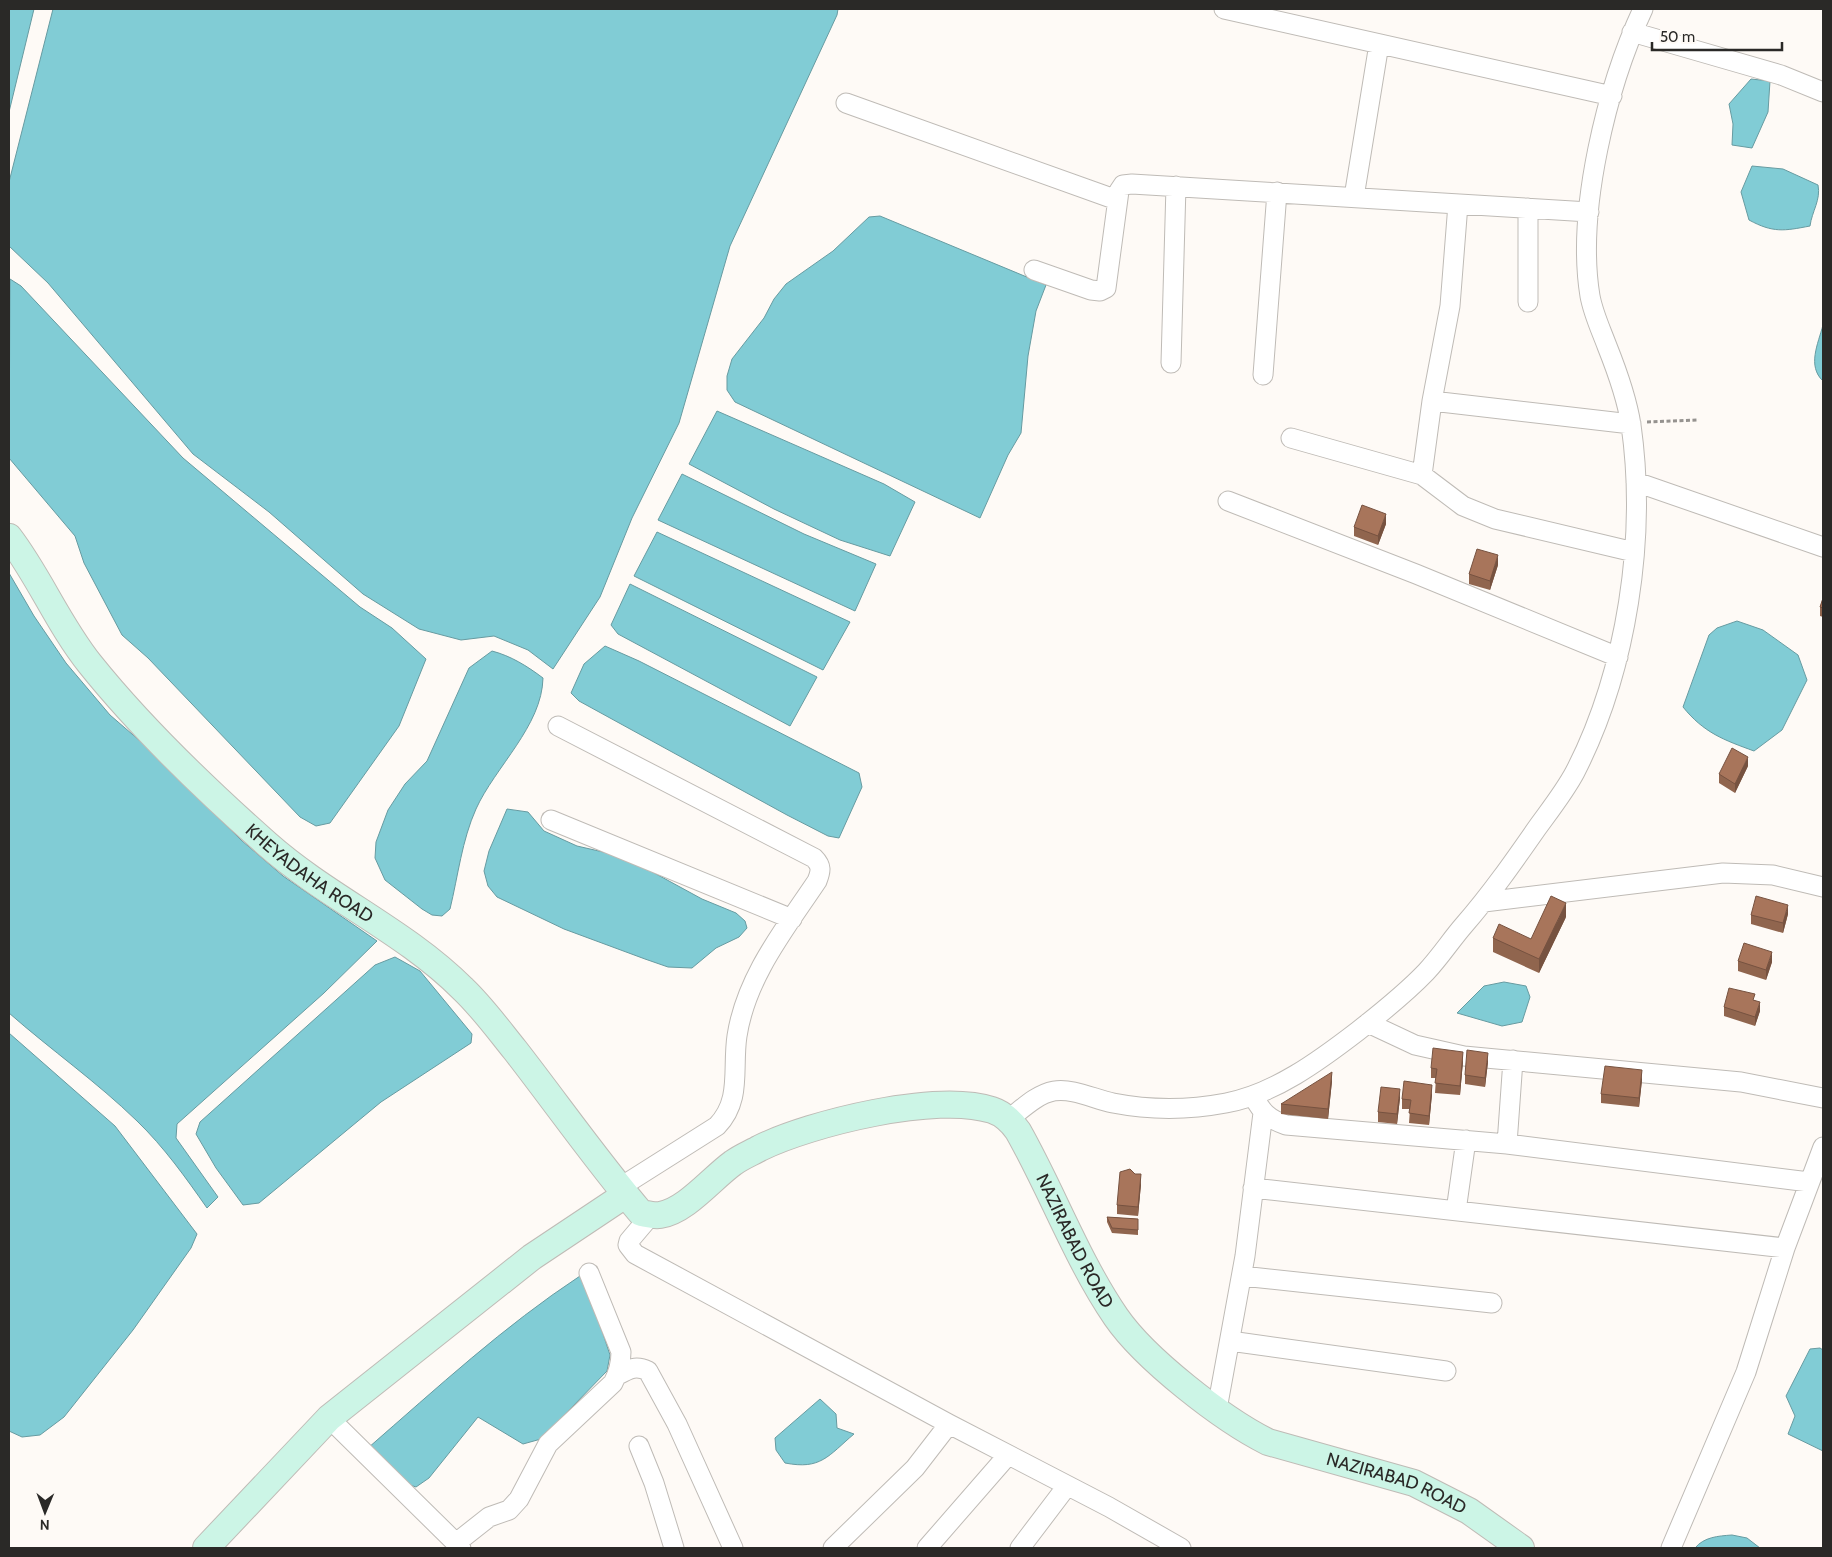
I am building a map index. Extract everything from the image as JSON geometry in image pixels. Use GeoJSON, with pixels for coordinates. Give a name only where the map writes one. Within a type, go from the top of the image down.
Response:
{"type":"FeatureCollection","features":[{"type":"Feature","properties":{"kind":"main road","name":"KHEYADAHA ROAD"},"geometry":{"type":"LineString","coordinates":[[9,537],[58,620],[90,664],[134,715],[212,794],[269,846],[300,870],[421,950],[466,990],[634,1203]]}},
{"type":"Feature","properties":{"kind":"main road"},"geometry":{"type":"LineString","coordinates":[[206,1548],[329,1418],[532,1257],[634,1203],[660,1215],[672,1210],[699,1192],[733,1162],[788,1136],[847,1120],[937,1105],[965,1106],[992,1110],[1009,1119]]}},
{"type":"Feature","properties":{"kind":"main road","name":"NAZIRABAD ROAD"},"geometry":{"type":"LineString","coordinates":[[1009,1119],[1033,1156],[1068,1228],[1116,1316],[1138,1344],[1247,1432],[1268,1442],[1414,1483],[1469,1511],[1521,1548]]}},
{"type":"Feature","properties":{"kind":"street"},"geometry":{"type":"LineString","coordinates":[[1224,9],[1612,96]]}},
{"type":"Feature","properties":{"kind":"street"},"geometry":{"type":"LineString","coordinates":[[1009,1119],[1039,1097],[1056,1091],[1074,1092],[1136,1107],[1175,1108],[1225,1103],[1254,1096],[1282,1083],[1368,1023],[1427,971],[1484,902],[1574,774],[1598,719],[1618,657],[1629,609],[1634,552],[1636,482],[1631,424],[1611,354],[1590,299],[1587,265],[1590,193],[1612,96],[1632,32],[1643,9]]}},
{"type":"Feature","properties":{"kind":"street"},"geometry":{"type":"LineString","coordinates":[[1632,32],[1781,74],[1823,92]]}},
{"type":"Feature","properties":{"kind":"street"},"geometry":{"type":"LineString","coordinates":[[1354,197],[1379,44]]}},
{"type":"Feature","properties":{"kind":"street"},"geometry":{"type":"LineString","coordinates":[[846,103],[1117,200]]}},
{"type":"Feature","properties":{"kind":"street"},"geometry":{"type":"LineString","coordinates":[[1034,270],[1091,290],[1100,291],[1106,288],[1117,200],[1123,185],[1176,186],[1589,212]]}},
{"type":"Feature","properties":{"kind":"street"},"geometry":{"type":"LineString","coordinates":[[1171,363],[1176,186]]}},
{"type":"Feature","properties":{"kind":"street"},"geometry":{"type":"LineString","coordinates":[[1263,375],[1277,192]]}},
{"type":"Feature","properties":{"kind":"street"},"geometry":{"type":"LineString","coordinates":[[1422,475],[1432,401],[1450,306],[1458,204]]}},
{"type":"Feature","properties":{"kind":"street"},"geometry":{"type":"LineString","coordinates":[[1528,208],[1528,302]]}},
{"type":"Feature","properties":{"kind":"street"},"geometry":{"type":"LineString","coordinates":[[1432,401],[1631,424]]}},
{"type":"Feature","properties":{"kind":"street"},"geometry":{"type":"LineString","coordinates":[[1291,438],[1422,475],[1463,506],[1480,514],[1634,552]]}},
{"type":"Feature","properties":{"kind":"street"},"geometry":{"type":"LineString","coordinates":[[1636,482],[1823,547]]}},
{"type":"Feature","properties":{"kind":"street"},"geometry":{"type":"LineString","coordinates":[[1228,501],[1416,574],[1618,657]]}},
{"type":"Feature","properties":{"kind":"street"},"geometry":{"type":"LineString","coordinates":[[558,726],[814,858],[820,864],[821,870],[817,881],[760,967],[738,1031],[734,1054],[733,1100],[727,1115],[718,1126],[634,1203],[628,1244],[635,1254],[1181,1548]]}},
{"type":"Feature","properties":{"kind":"street"},"geometry":{"type":"LineString","coordinates":[[551,820],[792,919]]}},
{"type":"Feature","properties":{"kind":"street"},"geometry":{"type":"LineString","coordinates":[[1484,902],[1723,873],[1773,876],[1823,887]]}},
{"type":"Feature","properties":{"kind":"street"},"geometry":{"type":"LineString","coordinates":[[1368,1023],[1415,1045],[1464,1056],[1741,1082],[1823,1098]]}},
{"type":"Feature","properties":{"kind":"street"},"geometry":{"type":"LineString","coordinates":[[1507,1144],[1513,1060]]}},
{"type":"Feature","properties":{"kind":"street"},"geometry":{"type":"LineString","coordinates":[[1254,1096],[1263,1113],[1273,1120],[1286,1125],[1507,1144],[1809,1182]]}},
{"type":"Feature","properties":{"kind":"street"},"geometry":{"type":"LineString","coordinates":[[1218,1409],[1242,1276],[1263,1113]]}},
{"type":"Feature","properties":{"kind":"street"},"geometry":{"type":"LineString","coordinates":[[1456,1211],[1466,1140]]}},
{"type":"Feature","properties":{"kind":"street"},"geometry":{"type":"LineString","coordinates":[[1671,1548],[1746,1372],[1785,1248],[1823,1147]]}},
{"type":"Feature","properties":{"kind":"street"},"geometry":{"type":"LineString","coordinates":[[1254,1188],[1785,1248]]}},
{"type":"Feature","properties":{"kind":"street"},"geometry":{"type":"LineString","coordinates":[[329,1418],[458,1546],[489,1517],[509,1510],[519,1499],[548,1444],[613,1383],[618,1375],[621,1352],[589,1273]]}},
{"type":"Feature","properties":{"kind":"street"},"geometry":{"type":"LineString","coordinates":[[1242,1276],[1492,1303]]}},
{"type":"Feature","properties":{"kind":"street"},"geometry":{"type":"LineString","coordinates":[[1230,1341],[1446,1371]]}},
{"type":"Feature","properties":{"kind":"street"},"geometry":{"type":"LineString","coordinates":[[618,1375],[640,1367],[648,1371],[677,1424],[733,1548]]}},
{"type":"Feature","properties":{"kind":"street"},"geometry":{"type":"LineString","coordinates":[[833,1548],[916,1468],[950,1424]]}},
{"type":"Feature","properties":{"kind":"street"},"geometry":{"type":"LineString","coordinates":[[638,1446],[654,1483],[674,1548]]}},
{"type":"Feature","properties":{"kind":"street"},"geometry":{"type":"LineString","coordinates":[[927,1548],[1008,1456]]}},
{"type":"Feature","properties":{"kind":"street"},"geometry":{"type":"LineString","coordinates":[[1020,1548],[1067,1486]]}},
{"type":"Feature","properties":{"kind":"path"},"geometry":{"type":"LineString","coordinates":[[1663,421],[1699,420]]}},
{"type":"Feature","properties":{"kind":"water"},"geometry":{"type":"Polygon","coordinates":[[[9,9],[34,9],[9,112],[9,9]]]}},
{"type":"Feature","properties":{"kind":"water"},"geometry":{"type":"Polygon","coordinates":[[[53,9],[838,9],[837,15],[730,246],[679,423],[632,518],[600,597],[553,669],[528,650],[494,636],[461,640],[419,629],[363,594],[269,512],[193,454],[48,283],[9,246],[9,182],[53,9]]]}},
{"type":"Feature","properties":{"kind":"water"},"geometry":{"type":"Polygon","coordinates":[[[1751,79],[1770,81],[1768,112],[1752,148],[1732,145],[1733,124],[1729,104],[1751,79]]]}},
{"type":"Feature","properties":{"kind":"water"},"geometry":{"type":"Polygon","coordinates":[[[1752,166],[1783,169],[1818,185],[1818,196],[1810,226],[1779,230],[1765,227],[1749,220],[1741,192],[1752,166]]]}},
{"type":"Feature","properties":{"kind":"water"},"geometry":{"type":"Polygon","coordinates":[[[880,216],[1046,285],[1036,311],[1028,356],[1021,433],[1008,455],[980,518],[735,402],[727,390],[727,376],[732,359],[764,318],[774,299],[786,284],[833,251],[869,217],[880,216]]]}},
{"type":"Feature","properties":{"kind":"water"},"geometry":{"type":"Polygon","coordinates":[[[10,279],[21,286],[183,458],[360,607],[392,628],[426,659],[399,726],[330,823],[316,826],[300,817],[148,658],[122,635],[84,563],[75,536],[9,458],[10,279]]]}},
{"type":"Feature","properties":{"kind":"water"},"geometry":{"type":"Polygon","coordinates":[[[1823,325],[1823,381],[1816,369],[1815,354],[1823,325]]]}},
{"type":"Feature","properties":{"kind":"water"},"geometry":{"type":"Polygon","coordinates":[[[717,411],[884,484],[915,502],[890,556],[840,540],[774,509],[689,464],[717,411]]]}},
{"type":"Feature","properties":{"kind":"water"},"geometry":{"type":"Polygon","coordinates":[[[682,474],[804,534],[876,564],[855,611],[658,520],[682,474]]]}},
{"type":"Feature","properties":{"kind":"water"},"geometry":{"type":"Polygon","coordinates":[[[657,532],[850,622],[823,670],[634,576],[657,532]]]}},
{"type":"Feature","properties":{"kind":"water"},"geometry":{"type":"Polygon","coordinates":[[[9,573],[34,616],[66,663],[110,715],[147,747],[241,840],[283,876],[377,941],[324,993],[177,1124],[176,1138],[218,1197],[207,1208],[183,1174],[137,1121],[9,1013],[9,573]]]}},
{"type":"Feature","properties":{"kind":"water"},"geometry":{"type":"Polygon","coordinates":[[[630,584],[817,677],[790,726],[618,634],[611,625],[630,584]]]}},
{"type":"Feature","properties":{"kind":"water"},"geometry":{"type":"Polygon","coordinates":[[[1737,621],[1763,630],[1798,655],[1807,680],[1782,730],[1754,751],[1715,735],[1691,716],[1683,707],[1709,635],[1717,628],[1737,621]]]}},
{"type":"Feature","properties":{"kind":"water"},"geometry":{"type":"Polygon","coordinates":[[[605,646],[639,661],[859,773],[862,787],[839,838],[828,836],[787,815],[579,701],[571,693],[584,664],[605,646]]]}},
{"type":"Feature","properties":{"kind":"water"},"geometry":{"type":"Polygon","coordinates":[[[492,651],[519,662],[543,678],[541,696],[535,713],[526,729],[484,793],[476,809],[464,846],[450,909],[442,916],[432,915],[385,880],[375,858],[376,842],[388,810],[405,784],[427,761],[469,668],[492,651]]]}},
{"type":"Feature","properties":{"kind":"water"},"geometry":{"type":"Polygon","coordinates":[[[507,809],[528,812],[544,831],[577,846],[625,857],[702,899],[736,913],[745,921],[747,928],[739,937],[716,948],[692,968],[668,967],[564,929],[497,897],[488,886],[484,871],[489,851],[507,809]]]}},
{"type":"Feature","properties":{"kind":"water"},"geometry":{"type":"Polygon","coordinates":[[[395,957],[420,971],[472,1034],[471,1043],[381,1102],[259,1203],[243,1205],[216,1168],[196,1134],[200,1122],[375,965],[395,957]]]}},
{"type":"Feature","properties":{"kind":"water"},"geometry":{"type":"Polygon","coordinates":[[[1504,982],[1526,986],[1530,997],[1522,1022],[1502,1026],[1457,1013],[1484,986],[1504,982]]]}},
{"type":"Feature","properties":{"kind":"water"},"geometry":{"type":"Polygon","coordinates":[[[9,1033],[115,1126],[197,1234],[191,1248],[133,1330],[64,1417],[40,1435],[22,1437],[9,1431],[9,1033]]]}},
{"type":"Feature","properties":{"kind":"water"},"geometry":{"type":"Polygon","coordinates":[[[580,1276],[588,1288],[610,1355],[607,1371],[541,1439],[523,1444],[478,1417],[429,1478],[416,1487],[398,1481],[368,1448],[445,1380],[498,1337],[580,1276]]]}},
{"type":"Feature","properties":{"kind":"water"},"geometry":{"type":"Polygon","coordinates":[[[1820,1348],[1823,1350],[1823,1451],[1788,1434],[1795,1416],[1786,1396],[1810,1349],[1820,1348]]]}},
{"type":"Feature","properties":{"kind":"water"},"geometry":{"type":"Polygon","coordinates":[[[820,1399],[836,1414],[837,1428],[854,1434],[830,1455],[816,1463],[797,1465],[785,1463],[776,1450],[775,1438],[820,1399]]]}},
{"type":"Feature","properties":{"kind":"water"},"geometry":{"type":"Polygon","coordinates":[[[1732,1535],[1747,1538],[1760,1548],[1695,1548],[1707,1539],[1732,1535]]]}},
{"type":"Feature","properties":{"kind":"building"},"geometry":{"type":"Polygon","coordinates":[[[1362,505],[1386,514],[1378,536],[1354,527],[1362,505]]]}},
{"type":"Feature","properties":{"kind":"building"},"geometry":{"type":"Polygon","coordinates":[[[1477,549],[1498,555],[1490,581],[1469,574],[1477,549]]]}},
{"type":"Feature","properties":{"kind":"building"},"geometry":{"type":"Polygon","coordinates":[[[1732,748],[1748,757],[1735,784],[1719,774],[1732,748]]]}},
{"type":"Feature","properties":{"kind":"building"},"geometry":{"type":"Polygon","coordinates":[[[1551,896],[1566,903],[1539,959],[1493,938],[1499,924],[1531,939],[1551,896]]]}},
{"type":"Feature","properties":{"kind":"building"},"geometry":{"type":"Polygon","coordinates":[[[1756,896],[1788,905],[1783,923],[1751,915],[1756,896]]]}},
{"type":"Feature","properties":{"kind":"building"},"geometry":{"type":"Polygon","coordinates":[[[1744,943],[1772,952],[1766,970],[1738,961],[1744,943]]]}},
{"type":"Feature","properties":{"kind":"building"},"geometry":{"type":"Polygon","coordinates":[[[1729,988],[1755,994],[1753,1000],[1760,1002],[1755,1017],[1724,1007],[1729,988]]]}},
{"type":"Feature","properties":{"kind":"building"},"geometry":{"type":"Polygon","coordinates":[[[1433,1048],[1463,1052],[1460,1086],[1435,1083],[1437,1069],[1431,1068],[1433,1048]]]}},
{"type":"Feature","properties":{"kind":"building"},"geometry":{"type":"Polygon","coordinates":[[[1467,1050],[1488,1053],[1485,1078],[1465,1075],[1467,1050]]]}},
{"type":"Feature","properties":{"kind":"building"},"geometry":{"type":"Polygon","coordinates":[[[1605,1066],[1642,1070],[1639,1098],[1601,1094],[1605,1066]]]}},
{"type":"Feature","properties":{"kind":"building"},"geometry":{"type":"Polygon","coordinates":[[[1332,1072],[1328,1109],[1281,1104],[1332,1072]]]}},
{"type":"Feature","properties":{"kind":"building"},"geometry":{"type":"Polygon","coordinates":[[[1404,1081],[1432,1085],[1429,1116],[1409,1113],[1411,1100],[1402,1099],[1404,1081]]]}},
{"type":"Feature","properties":{"kind":"building"},"geometry":{"type":"Polygon","coordinates":[[[1381,1087],[1400,1089],[1397,1114],[1378,1112],[1381,1087]]]}},
{"type":"Feature","properties":{"kind":"building"},"geometry":{"type":"Polygon","coordinates":[[[1130,1169],[1135,1174],[1141,1174],[1138,1207],[1117,1205],[1120,1172],[1130,1169]]]}},
{"type":"Feature","properties":{"kind":"building"},"geometry":{"type":"Polygon","coordinates":[[[1107,1217],[1138,1219],[1138,1230],[1112,1228],[1107,1217]]]}}]}
